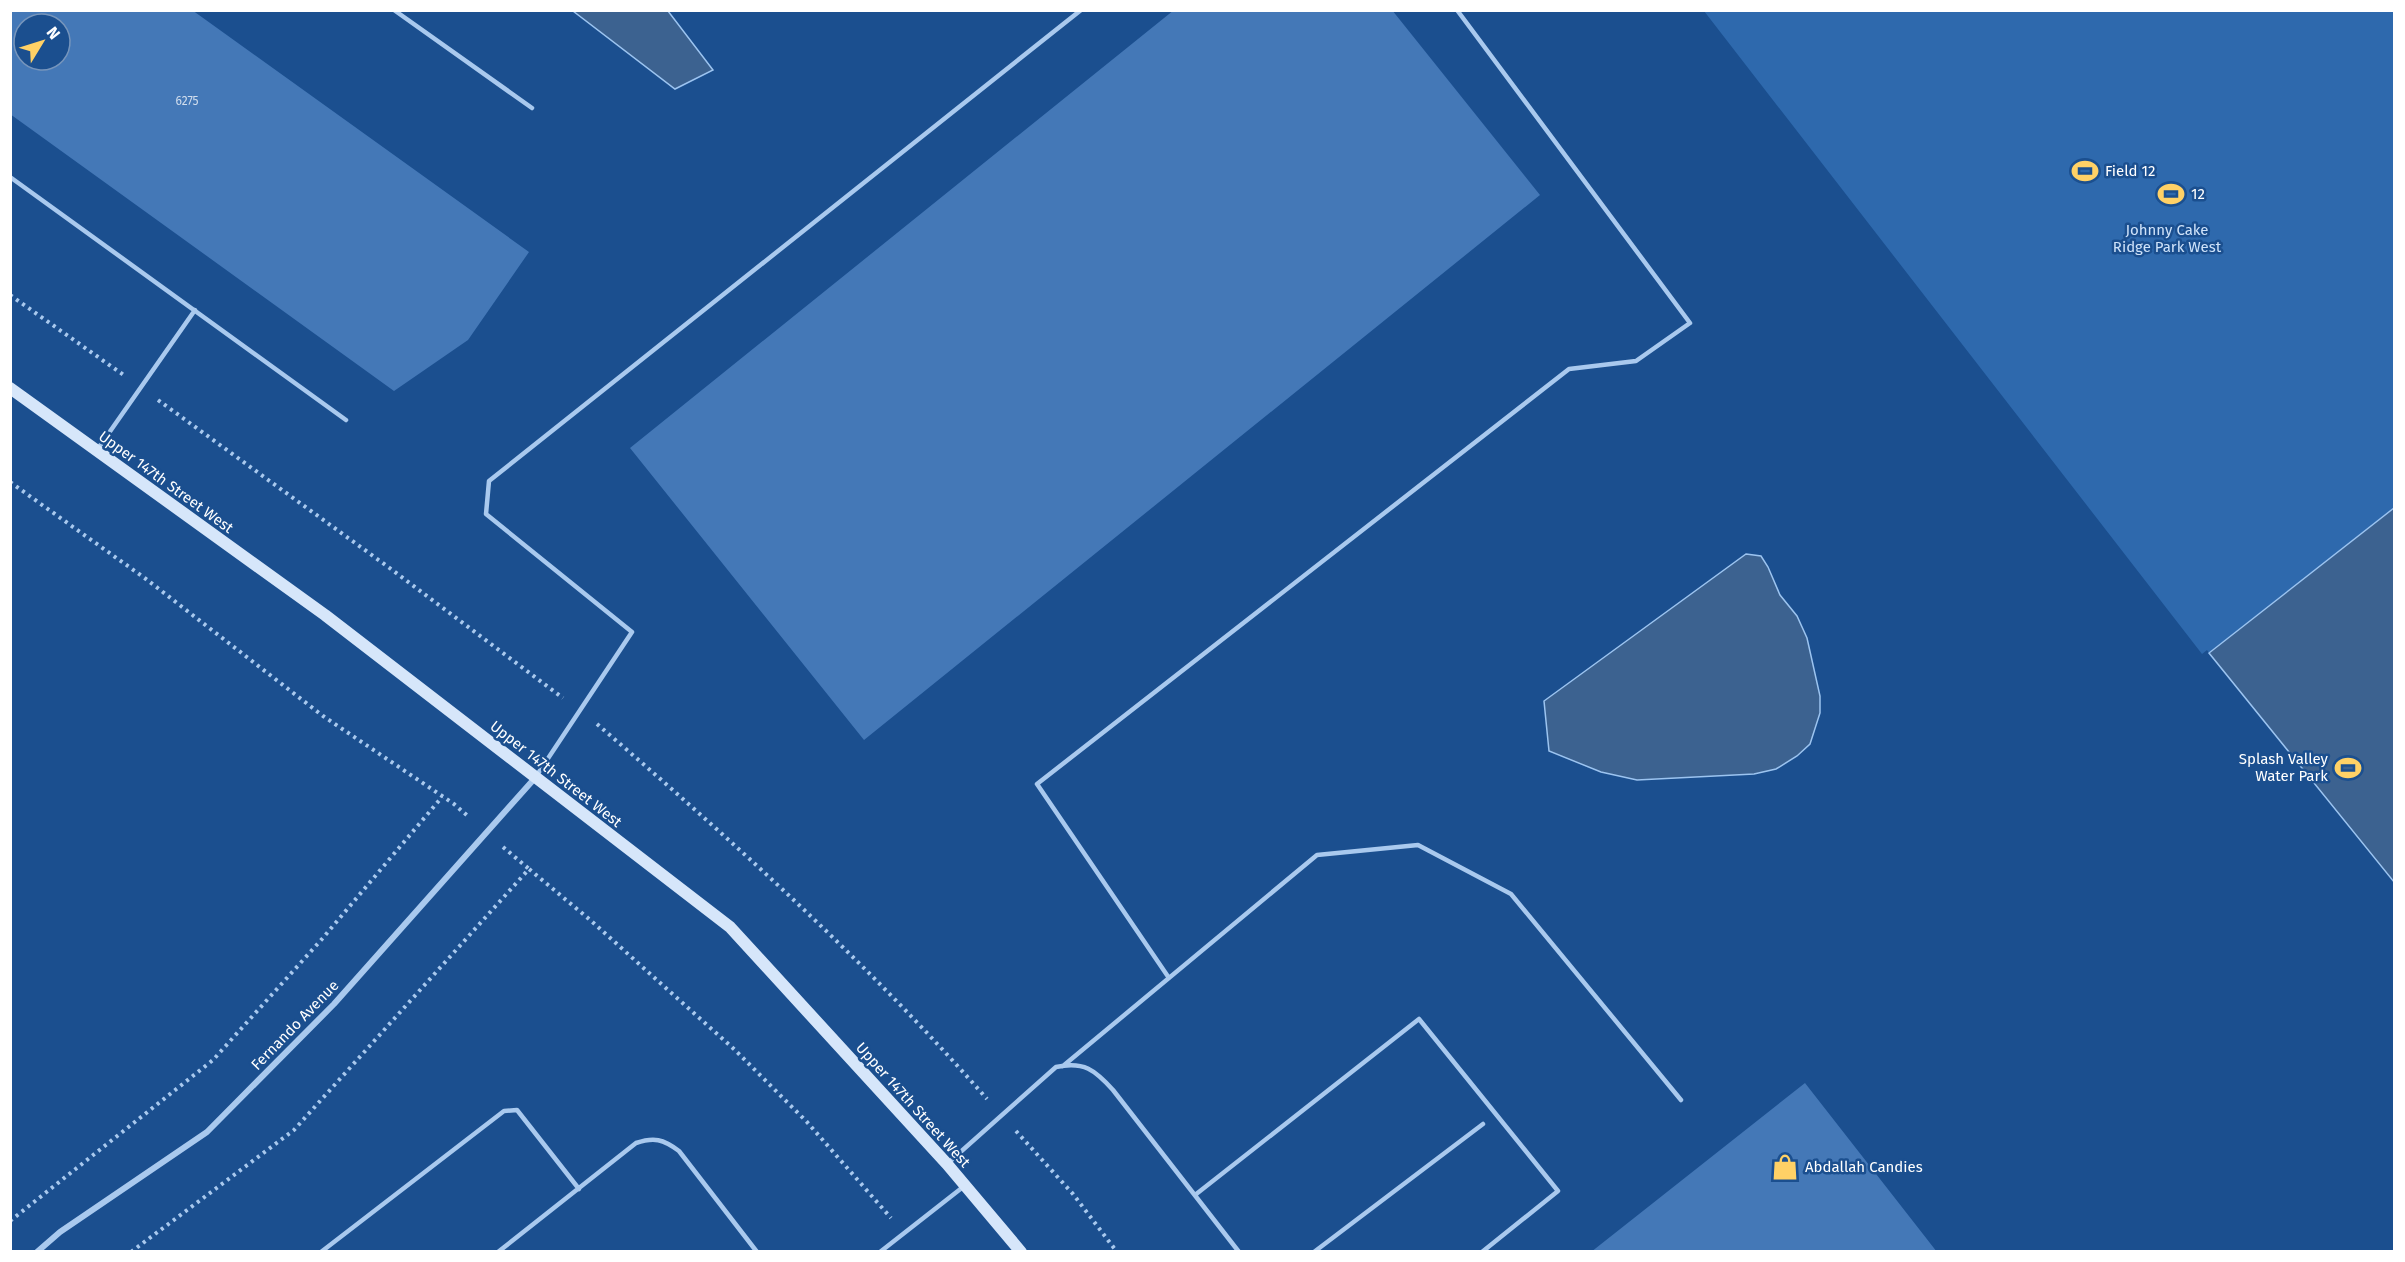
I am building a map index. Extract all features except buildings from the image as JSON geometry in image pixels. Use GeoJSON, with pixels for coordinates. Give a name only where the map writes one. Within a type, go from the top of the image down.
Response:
{"type":"FeatureCollection","features":[{"type":"Feature","properties":{"kind":"street","name":"Upper 147th Street West"},"geometry":{"type":"LineString","coordinates":[[10,388],[325,615],[730,927],[965,1185],[1021,1251]]}},
{"type":"Feature","properties":{"kind":"street","name":"Fernando Avenue"},"geometry":{"type":"LineString","coordinates":[[36,1251],[207,1132],[334,1004],[536,777]]}},
{"type":"Feature","properties":{"kind":"lane"},"geometry":{"type":"LineString","coordinates":[[394,10],[532,108]]}},
{"type":"Feature","properties":{"kind":"lane"},"geometry":{"type":"LineString","coordinates":[[536,777],[632,632],[486,514],[489,481],[1081,10]]}},
{"type":"Feature","properties":{"kind":"lane"},"geometry":{"type":"LineString","coordinates":[[1169,978],[1037,784],[1569,369],[1636,361],[1690,323],[1457,10]]}},
{"type":"Feature","properties":{"kind":"lane"},"geometry":{"type":"LineString","coordinates":[[10,177],[346,420]]}},
{"type":"Feature","properties":{"kind":"lane"},"geometry":{"type":"LineString","coordinates":[[97,450],[195,310]]}},
{"type":"Feature","properties":{"kind":"lane"},"geometry":{"type":"LineString","coordinates":[[1063,1066],[1317,855],[1418,844],[1511,894],[1681,1100]]}},
{"type":"Feature","properties":{"kind":"lane"},"geometry":{"type":"LineString","coordinates":[[1195,1195],[1419,1020],[1558,1191],[1482,1251]]}},
{"type":"Feature","properties":{"kind":"lane"},"geometry":{"type":"LineString","coordinates":[[946,1164],[1056,1067],[1072,1064],[1096,1072],[1239,1251]]}},
{"type":"Feature","properties":{"kind":"lane"},"geometry":{"type":"LineString","coordinates":[[321,1251],[504,1111],[517,1110],[579,1189]]}},
{"type":"Feature","properties":{"kind":"lane"},"geometry":{"type":"LineString","coordinates":[[1314,1251],[1483,1124]]}},
{"type":"Feature","properties":{"kind":"lane"},"geometry":{"type":"LineString","coordinates":[[498,1251],[636,1143],[650,1138],[664,1140],[679,1151],[757,1251]]}},
{"type":"Feature","properties":{"kind":"lane"},"geometry":{"type":"LineString","coordinates":[[880,1251],[965,1185]]}},
{"type":"Feature","properties":{"kind":"path"},"geometry":{"type":"LineString","coordinates":[[10,295],[410,583],[579,710],[755,862],[933,1037],[1072,1194],[1117,1251]]}},
{"type":"Feature","properties":{"kind":"path"},"geometry":{"type":"LineString","coordinates":[[10,482],[146,579],[323,716],[442,797],[486,832],[589,919],[735,1050],[807,1122],[904,1233]]}},
{"type":"Feature","properties":{"kind":"path"},"geometry":{"type":"LineString","coordinates":[[10,1221],[213,1060],[322,939],[442,797]]}},
{"type":"Feature","properties":{"kind":"path"},"geometry":{"type":"LineString","coordinates":[[131,1251],[294,1130],[529,869]]}},
{"type":"Feature","properties":{"kind":"green space","name":"Johnny Cake Ridge Park West"},"geometry":{"type":"Polygon","coordinates":[[[1704,11],[2394,11],[2394,508],[2209,653],[2207,650],[2202,654],[1704,11]]]}},
{"type":"Feature","properties":{"kind":"shaded area"},"geometry":{"type":"Polygon","coordinates":[[[573,11],[668,11],[713,70],[675,89],[573,11]]]}},
{"type":"Feature","properties":{"kind":"shaded area","name":"Splash Valley Water Park"},"geometry":{"type":"Polygon","coordinates":[[[2394,508],[2394,882],[2209,653],[2394,508]]]}},
{"type":"Feature","properties":{"kind":"shaded area"},"geometry":{"type":"Polygon","coordinates":[[[1746,554],[1761,556],[1780,595],[1797,616],[1807,638],[1820,696],[1820,713],[1810,744],[1797,756],[1776,769],[1754,774],[1637,780],[1601,772],[1549,751],[1544,701],[1746,554]]]}},
{"type":"Feature","properties":{"kind":"place","name":"Field 12"},"geometry":{"type":"Point","coordinates":[2085,171]}},
{"type":"Feature","properties":{"kind":"place","name":"12"},"geometry":{"type":"Point","coordinates":[2171,194]}},
{"type":"Feature","properties":{"kind":"place","name":"Splash Valley Water Park"},"geometry":{"type":"Point","coordinates":[2348,768]}},
{"type":"Feature","properties":{"kind":"place","name":"Abdallah Candies"},"geometry":{"type":"Point","coordinates":[1785,1167]}}]}
